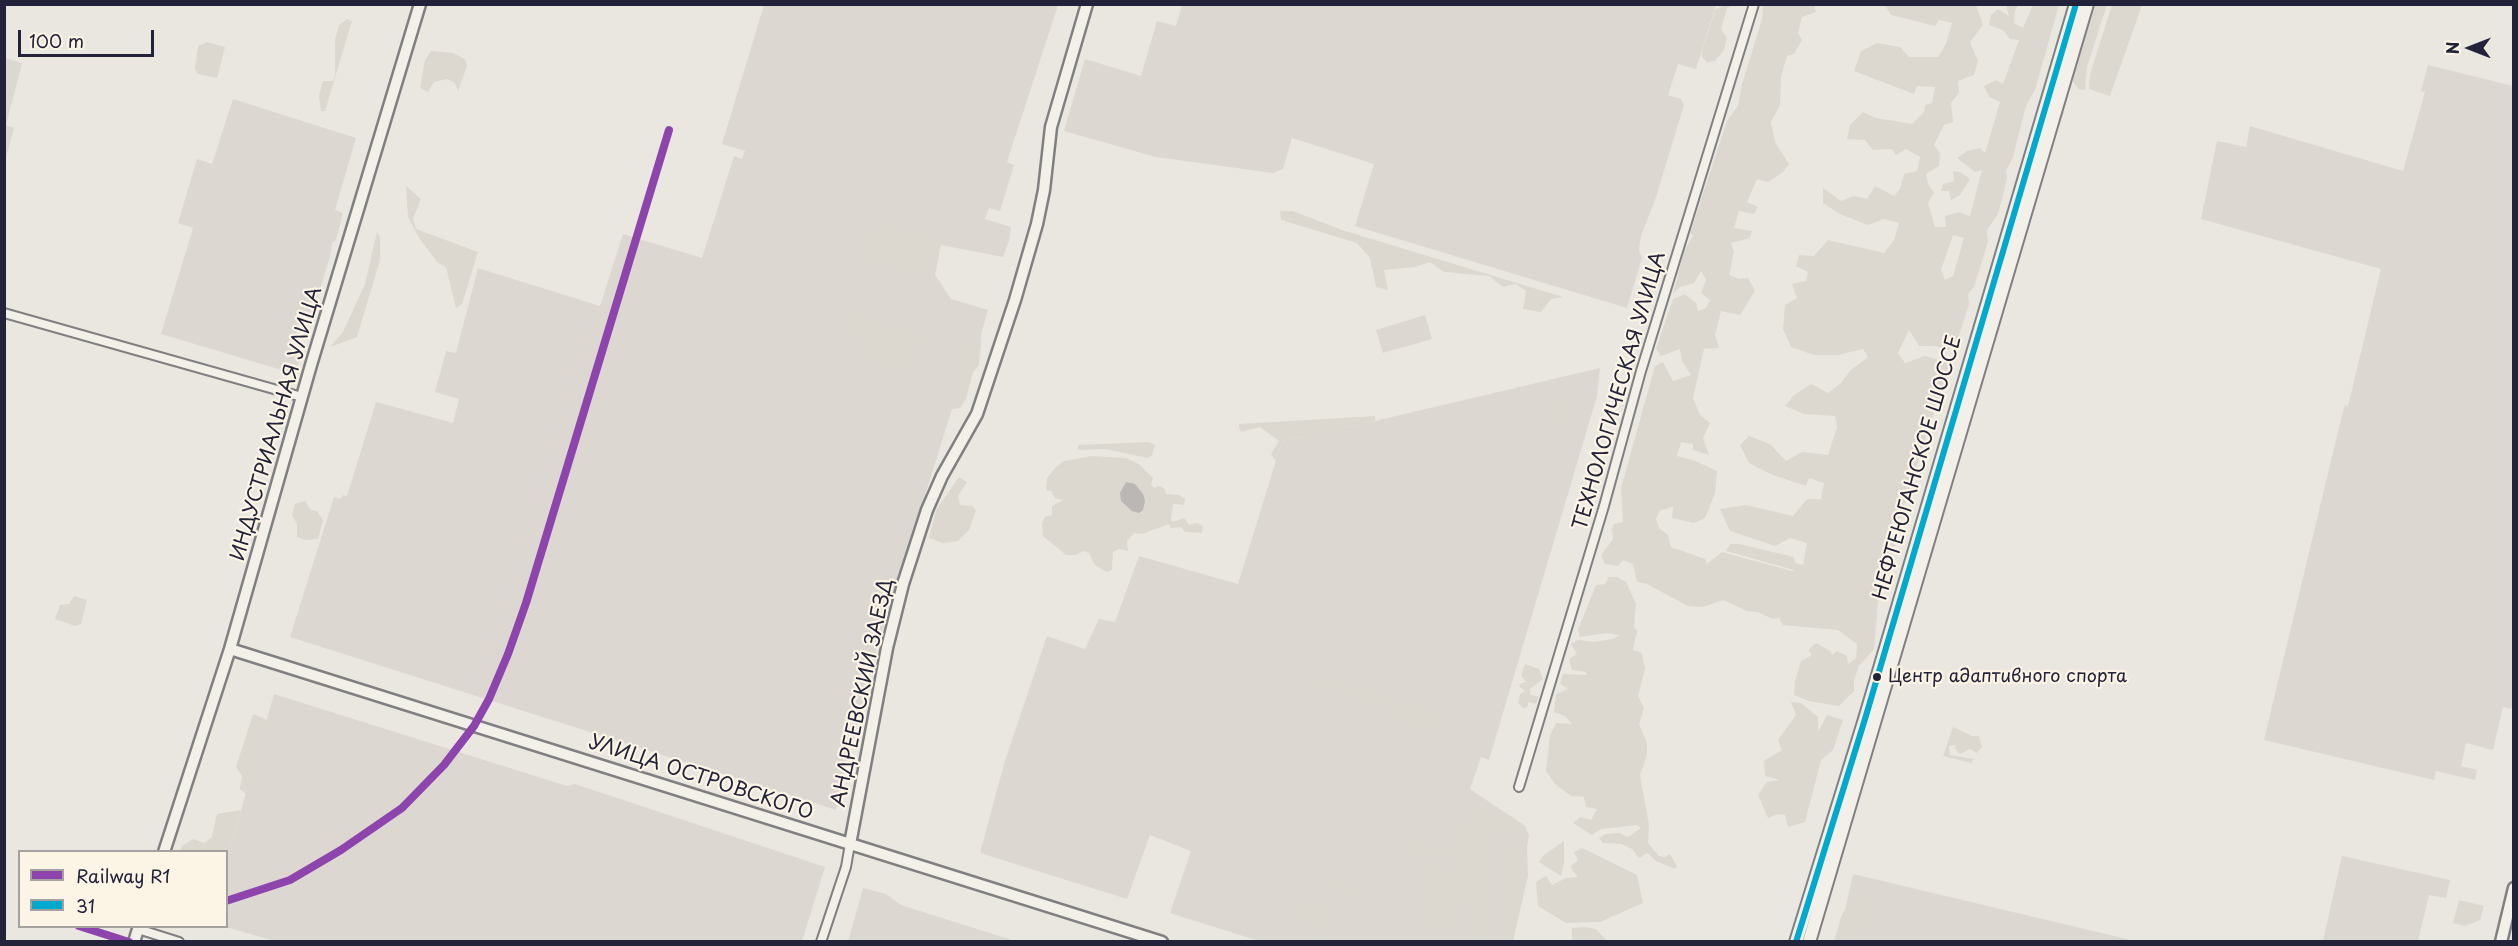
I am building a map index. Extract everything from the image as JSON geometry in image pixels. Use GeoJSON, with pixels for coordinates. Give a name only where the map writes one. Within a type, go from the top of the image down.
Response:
{"type":"FeatureCollection","features":[{"type":"Feature","properties":{"kind":"main road","name":"ИНДУСТРИАЛЬНАЯ УЛИЦА"},"geometry":{"type":"LineString","coordinates":[[165,850],[230,649],[302,397],[420,4]]}},
{"type":"Feature","properties":{"kind":"main road","name":"АНДРЕЕВСКИЙ ЗАЕЗД"},"geometry":{"type":"LineString","coordinates":[[850,844],[886,648],[903,584],[927,510],[942,476],[977,414],[1012,311],[1037,224],[1044,190],[1051,127],[1087,4]]}},
{"type":"Feature","properties":{"kind":"main road","name":"НЕФТЕЮГАНСКОЕ ШОССЕ"},"geometry":{"type":"LineString","coordinates":[[1796,942],[1865,719],[2076,4]]}},
{"type":"Feature","properties":{"kind":"main road","name":"НЕФТЕЮГАНСКОЕ ШОССЕ"},"geometry":{"type":"LineString","coordinates":[[1809,942],[2087,4]]}},
{"type":"Feature","properties":{"kind":"main road","name":"УЛИЦА ОСТРОВСКОГО"},"geometry":{"type":"LineString","coordinates":[[230,649],[1162,942]]}},
{"type":"Feature","properties":{"kind":"main road"},"geometry":{"type":"LineString","coordinates":[[2501,942],[2514,888]]}},
{"type":"Feature","properties":{"kind":"main road"},"geometry":{"type":"LineString","coordinates":[[134,942],[139,928]]}},
{"type":"Feature","properties":{"kind":"street","name":"ТЕХНОЛОГИЧЕСКАЯ УЛИЦА"},"geometry":{"type":"LineString","coordinates":[[1520,787],[1604,506],[1641,371],[1754,4]]}},
{"type":"Feature","properties":{"kind":"street"},"geometry":{"type":"LineString","coordinates":[[4,313],[302,397]]}},
{"type":"Feature","properties":{"kind":"street"},"geometry":{"type":"LineString","coordinates":[[821,942],[846,867],[850,844]]}},
{"type":"Feature","properties":{"kind":"street"},"geometry":{"type":"LineString","coordinates":[[139,928],[179,942]]}},
{"type":"Feature","properties":{"kind":"shaded area"},"geometry":{"type":"Polygon","coordinates":[[[1726,4],[1735,5],[1727,8],[1721,29],[1727,38],[1724,50],[1715,61],[1707,62],[1702,57],[1702,51],[1715,10],[1726,4]]]}},
{"type":"Feature","properties":{"kind":"shaded area"},"geometry":{"type":"Polygon","coordinates":[[[764,5],[1058,5],[1007,162],[1014,165],[1000,211],[989,208],[985,219],[1011,227],[1003,257],[941,245],[935,275],[951,299],[988,310],[960,408],[952,409],[874,658],[836,810],[290,637],[334,497],[341,499],[343,495],[347,496],[376,402],[453,423],[459,399],[435,392],[446,351],[456,353],[478,268],[600,306],[623,234],[702,258],[734,156],[742,159],[745,151],[722,144],[764,5]]]}},
{"type":"Feature","properties":{"kind":"shaded area"},"geometry":{"type":"Polygon","coordinates":[[[1182,5],[1716,5],[1696,69],[1678,64],[1668,95],[1681,99],[1684,105],[1655,200],[1641,236],[1639,250],[1642,258],[1627,308],[1355,226],[1374,164],[1292,138],[1283,169],[1273,173],[1156,157],[1064,131],[1085,59],[1141,76],[1157,21],[1176,26],[1182,5]]]}},
{"type":"Feature","properties":{"kind":"shaded area"},"geometry":{"type":"Polygon","coordinates":[[[1763,5],[1814,5],[1816,12],[1802,17],[1798,33],[1802,40],[1794,54],[1787,56],[1781,77],[1780,105],[1771,122],[1775,142],[1789,164],[1782,173],[1768,182],[1757,179],[1747,202],[1758,207],[1754,214],[1739,211],[1734,228],[1752,231],[1750,238],[1731,243],[1734,252],[1729,275],[1739,279],[1748,278],[1755,291],[1740,315],[1721,311],[1715,335],[1719,348],[1704,349],[1693,398],[1700,415],[1710,423],[1703,438],[1709,455],[1693,450],[1693,444],[1681,442],[1677,456],[1693,460],[1717,471],[1715,493],[1705,518],[1694,523],[1672,518],[1673,507],[1660,510],[1656,519],[1659,528],[1668,535],[1671,547],[1705,559],[1707,564],[1722,552],[1792,571],[1794,570],[1726,551],[1730,544],[1739,544],[1794,557],[1795,563],[1803,565],[1807,543],[1790,538],[1775,546],[1730,531],[1720,509],[1746,505],[1793,516],[1807,499],[1821,499],[1824,483],[1809,478],[1806,486],[1770,474],[1749,463],[1740,445],[1749,436],[1770,444],[1786,461],[1802,452],[1828,455],[1837,427],[1835,416],[1804,414],[1785,406],[1794,395],[1811,384],[1828,393],[1868,357],[1863,349],[1838,355],[1814,355],[1791,347],[1783,329],[1785,305],[1797,298],[1792,284],[1806,281],[1808,272],[1796,266],[1799,255],[1814,256],[1828,240],[1884,253],[1894,240],[1899,223],[1884,219],[1867,225],[1838,213],[1823,203],[1823,188],[1841,201],[1854,196],[1867,199],[1875,186],[1894,196],[1900,189],[1904,174],[1917,171],[1920,157],[1906,149],[1896,155],[1892,149],[1873,150],[1865,140],[1847,139],[1850,125],[1863,112],[1876,118],[1912,124],[1924,112],[1925,105],[1932,103],[1935,87],[1917,86],[1914,94],[1854,71],[1861,51],[1877,43],[1900,47],[1909,57],[1938,57],[1946,44],[1952,23],[1939,20],[1935,26],[1891,15],[1885,5],[1976,5],[1983,25],[1970,42],[1978,61],[1974,75],[1958,81],[1959,93],[1951,103],[1953,122],[1944,125],[1934,145],[1940,153],[1939,166],[1926,174],[1928,184],[1934,193],[1928,203],[1935,227],[1946,227],[1945,216],[1959,212],[1970,216],[1982,170],[1975,172],[1957,158],[1967,151],[1980,148],[1985,153],[2000,102],[1989,97],[1984,86],[1996,80],[2003,84],[2019,40],[2010,39],[2003,30],[1989,25],[1991,15],[1998,9],[2009,16],[2006,5],[2018,5],[2014,23],[2023,28],[2033,5],[2059,5],[2035,90],[2026,106],[2013,157],[2006,171],[2007,178],[1998,214],[1987,230],[1988,242],[1974,287],[1968,294],[1969,304],[1956,345],[1948,350],[1935,346],[1919,346],[1909,330],[1898,353],[1905,363],[1925,356],[1950,363],[1900,518],[1889,526],[1895,544],[1878,602],[1874,649],[1859,666],[1854,680],[1854,691],[1839,706],[1809,701],[1794,695],[1795,681],[1801,661],[1812,655],[1808,650],[1816,643],[1830,651],[1832,655],[1837,651],[1847,656],[1848,664],[1856,658],[1857,644],[1838,630],[1783,625],[1779,618],[1773,619],[1757,612],[1747,611],[1723,600],[1703,607],[1688,606],[1647,584],[1637,582],[1633,564],[1623,560],[1618,566],[1605,564],[1601,555],[1613,539],[1614,524],[1623,522],[1621,488],[1655,366],[1663,362],[1673,381],[1691,375],[1682,361],[1680,349],[1661,356],[1656,349],[1673,299],[1685,294],[1696,303],[1698,311],[1706,308],[1710,300],[1701,293],[1706,280],[1701,271],[1694,283],[1680,287],[1673,294],[1684,251],[1693,236],[1690,233],[1727,121],[1738,106],[1742,84],[1762,19],[1763,5]],[[1953,235],[1941,270],[1945,280],[1953,276],[1964,238],[1953,235]]]}},
{"type":"Feature","properties":{"kind":"shaded area"},"geometry":{"type":"Polygon","coordinates":[[[2095,5],[2107,5],[2087,67],[2085,90],[2078,89],[2072,80],[2084,29],[2095,5]]]}},
{"type":"Feature","properties":{"kind":"shaded area"},"geometry":{"type":"Polygon","coordinates":[[[2112,5],[2142,5],[2110,96],[2089,89],[2090,74],[2112,5]]]}},
{"type":"Feature","properties":{"kind":"shaded area"},"geometry":{"type":"Polygon","coordinates":[[[347,19],[352,21],[325,111],[321,111],[319,95],[323,81],[333,81],[335,40],[339,25],[347,19]]]}},
{"type":"Feature","properties":{"kind":"shaded area"},"geometry":{"type":"Polygon","coordinates":[[[207,42],[225,47],[217,78],[198,74],[195,69],[198,46],[207,42]]]}},
{"type":"Feature","properties":{"kind":"shaded area"},"geometry":{"type":"Polygon","coordinates":[[[431,51],[453,53],[465,59],[467,66],[458,91],[455,83],[447,79],[434,82],[428,92],[420,88],[425,60],[431,51]]]}},
{"type":"Feature","properties":{"kind":"shaded area"},"geometry":{"type":"Polygon","coordinates":[[[5,58],[22,63],[6,125],[14,128],[5,161],[5,58]]]}},
{"type":"Feature","properties":{"kind":"shaded area"},"geometry":{"type":"Polygon","coordinates":[[[2428,65],[2513,86],[2514,699],[2511,709],[2503,707],[2493,750],[2466,743],[2461,766],[2477,770],[2475,780],[2436,771],[2434,780],[2264,740],[2342,415],[2345,405],[2348,406],[2381,269],[2201,219],[2217,141],[2246,147],[2250,126],[2403,171],[2425,92],[2421,91],[2428,65]]]}},
{"type":"Feature","properties":{"kind":"shaded area"},"geometry":{"type":"Polygon","coordinates":[[[233,99],[356,138],[335,210],[343,213],[336,240],[332,243],[330,257],[306,334],[298,331],[293,347],[301,357],[295,374],[161,334],[193,228],[178,223],[197,159],[212,164],[233,99]]]}},
{"type":"Feature","properties":{"kind":"shaded area"},"geometry":{"type":"Polygon","coordinates":[[[1953,171],[1960,172],[1970,179],[1960,195],[1951,200],[1949,191],[1941,191],[1943,184],[1954,181],[1953,171]]]}},
{"type":"Feature","properties":{"kind":"shaded area"},"geometry":{"type":"Polygon","coordinates":[[[406,186],[421,199],[413,219],[416,229],[478,252],[462,304],[456,308],[446,267],[438,263],[419,238],[408,217],[406,186]]]}},
{"type":"Feature","properties":{"kind":"shaded area"},"geometry":{"type":"Polygon","coordinates":[[[1280,211],[1293,211],[1342,230],[1563,297],[1551,299],[1541,312],[1523,309],[1526,291],[1516,284],[1503,287],[1489,276],[1444,272],[1430,262],[1415,267],[1384,270],[1388,290],[1376,287],[1370,258],[1357,243],[1281,220],[1280,211]]]}},
{"type":"Feature","properties":{"kind":"shaded area"},"geometry":{"type":"Polygon","coordinates":[[[876,222],[939,241],[941,245],[927,278],[885,267],[869,260],[864,252],[876,222]]]}},
{"type":"Feature","properties":{"kind":"shaded area"},"geometry":{"type":"Polygon","coordinates":[[[377,232],[380,237],[380,260],[357,337],[330,347],[343,332],[365,284],[377,232]]]}},
{"type":"Feature","properties":{"kind":"shaded area"},"geometry":{"type":"Polygon","coordinates":[[[856,312],[922,337],[920,346],[908,346],[901,351],[910,358],[904,366],[896,370],[882,366],[876,359],[858,353],[859,343],[848,319],[856,312]]]}},
{"type":"Feature","properties":{"kind":"shaded area"},"geometry":{"type":"Polygon","coordinates":[[[1425,315],[1432,339],[1383,353],[1376,330],[1425,315]]]}},
{"type":"Feature","properties":{"kind":"shaded area"},"geometry":{"type":"Polygon","coordinates":[[[982,329],[979,365],[973,372],[966,399],[960,408],[952,409],[962,365],[968,354],[969,341],[976,332],[982,329]]]}},
{"type":"Feature","properties":{"kind":"shaded area"},"geometry":{"type":"Polygon","coordinates":[[[1600,368],[1597,396],[1489,760],[1481,757],[1470,789],[1525,826],[1529,835],[1513,941],[1259,941],[1170,913],[1191,851],[1150,835],[1127,899],[980,853],[1004,764],[1047,636],[1085,649],[1099,619],[1115,622],[1139,556],[1238,584],[1282,441],[1600,368]]]}},
{"type":"Feature","properties":{"kind":"shaded area"},"geometry":{"type":"Polygon","coordinates":[[[1553,395],[1570,400],[1561,431],[1543,426],[1553,395]]]}},
{"type":"Feature","properties":{"kind":"shaded area"},"geometry":{"type":"Polygon","coordinates":[[[1375,416],[1375,421],[1282,441],[1276,461],[1271,454],[1279,441],[1260,427],[1241,432],[1239,428],[1239,424],[1375,416]]]}},
{"type":"Feature","properties":{"kind":"shaded area"},"geometry":{"type":"Polygon","coordinates":[[[1148,442],[1155,445],[1152,455],[1148,458],[1105,449],[1078,450],[1078,445],[1148,442]]]}},
{"type":"Feature","properties":{"kind":"shaded area"},"geometry":{"type":"Polygon","coordinates":[[[1092,456],[1126,458],[1139,464],[1153,478],[1151,484],[1154,488],[1160,486],[1165,489],[1166,494],[1179,495],[1185,499],[1184,505],[1173,504],[1171,521],[1184,518],[1189,525],[1196,523],[1203,526],[1202,533],[1185,532],[1181,527],[1171,528],[1169,524],[1142,534],[1134,533],[1127,541],[1128,551],[1119,549],[1113,552],[1112,570],[1106,572],[1094,564],[1089,553],[1083,551],[1076,555],[1066,555],[1043,536],[1042,523],[1045,517],[1052,515],[1052,506],[1063,500],[1055,498],[1051,491],[1046,490],[1047,478],[1064,461],[1092,456]]]}},
{"type":"Feature","properties":{"kind":"shaded area"},"geometry":{"type":"Polygon","coordinates":[[[959,477],[967,482],[958,496],[960,505],[972,506],[976,510],[969,530],[958,541],[943,543],[929,538],[936,510],[959,477]]]}},
{"type":"Feature","properties":{"kind":"shaded area"},"geometry":{"type":"Polygon","coordinates":[[[1126,482],[1135,484],[1143,494],[1145,501],[1143,510],[1139,513],[1132,511],[1121,501],[1120,493],[1126,482]]]}},
{"type":"Feature","properties":{"kind":"shaded area"},"geometry":{"type":"Polygon","coordinates":[[[305,501],[311,510],[317,511],[323,520],[318,539],[305,540],[297,537],[297,524],[292,515],[295,504],[305,501]]]}},
{"type":"Feature","properties":{"kind":"shaded area"},"geometry":{"type":"Polygon","coordinates":[[[1609,577],[1617,577],[1626,582],[1636,604],[1634,627],[1637,631],[1633,650],[1642,653],[1645,669],[1638,696],[1644,708],[1639,724],[1647,743],[1647,755],[1640,775],[1649,825],[1648,843],[1659,856],[1665,857],[1670,854],[1677,866],[1675,869],[1656,861],[1647,853],[1639,858],[1632,849],[1621,844],[1603,843],[1599,838],[1606,834],[1619,833],[1628,837],[1641,828],[1637,825],[1601,829],[1592,835],[1573,823],[1581,817],[1591,820],[1597,809],[1586,807],[1584,797],[1571,796],[1555,784],[1546,771],[1550,735],[1556,723],[1572,724],[1565,716],[1554,712],[1556,694],[1568,689],[1560,684],[1563,674],[1587,675],[1586,672],[1572,670],[1569,659],[1577,654],[1571,644],[1578,640],[1594,642],[1613,639],[1620,635],[1606,633],[1580,637],[1578,630],[1596,585],[1605,584],[1609,577]]]}},
{"type":"Feature","properties":{"kind":"shaded area"},"geometry":{"type":"Polygon","coordinates":[[[74,596],[87,600],[81,624],[75,626],[55,619],[60,605],[69,604],[74,596]]]}},
{"type":"Feature","properties":{"kind":"shaded area"},"geometry":{"type":"Polygon","coordinates":[[[1525,664],[1539,669],[1543,679],[1530,689],[1530,694],[1539,697],[1536,704],[1528,702],[1528,706],[1524,709],[1518,703],[1520,694],[1525,691],[1519,686],[1526,682],[1521,675],[1525,664]]]}},
{"type":"Feature","properties":{"kind":"shaded area"},"geometry":{"type":"Polygon","coordinates":[[[1305,673],[1440,713],[1433,732],[1426,727],[1417,726],[1390,714],[1370,699],[1361,702],[1326,688],[1323,684],[1307,681],[1305,673]]]}},
{"type":"Feature","properties":{"kind":"shaded area"},"geometry":{"type":"Polygon","coordinates":[[[274,694],[567,786],[575,784],[825,867],[802,941],[278,942],[228,928],[228,856],[274,694]]]}},
{"type":"Feature","properties":{"kind":"shaded area"},"geometry":{"type":"Polygon","coordinates":[[[1791,702],[1801,703],[1818,717],[1818,732],[1827,715],[1843,720],[1833,750],[1821,760],[1805,822],[1788,827],[1785,815],[1778,814],[1768,818],[1758,795],[1767,782],[1780,780],[1765,776],[1764,761],[1782,750],[1778,740],[1796,715],[1791,702]]]}},
{"type":"Feature","properties":{"kind":"shaded area"},"geometry":{"type":"Polygon","coordinates":[[[253,714],[267,720],[246,794],[240,789],[242,776],[236,767],[253,714]]]}},
{"type":"Feature","properties":{"kind":"shaded area"},"geometry":{"type":"Polygon","coordinates":[[[1953,727],[1972,736],[1979,736],[1982,747],[1977,753],[1970,749],[1960,754],[1955,749],[1956,745],[1949,746],[1950,755],[1974,759],[1971,763],[1943,756],[1953,727]]]}},
{"type":"Feature","properties":{"kind":"shaded area"},"geometry":{"type":"Polygon","coordinates":[[[1477,805],[1500,822],[1509,815],[1525,826],[1529,835],[1523,837],[1504,833],[1496,828],[1490,832],[1489,836],[1496,838],[1493,844],[1483,844],[1483,852],[1495,858],[1494,887],[1489,891],[1487,909],[1483,914],[1487,923],[1483,936],[1472,941],[1469,935],[1472,925],[1464,917],[1470,901],[1463,897],[1455,913],[1448,914],[1449,927],[1442,931],[1432,932],[1428,927],[1419,934],[1416,922],[1435,857],[1418,852],[1408,887],[1399,881],[1407,857],[1405,852],[1408,844],[1415,840],[1431,843],[1441,853],[1440,867],[1447,876],[1452,878],[1464,866],[1448,856],[1449,844],[1456,826],[1464,824],[1465,814],[1476,819],[1480,814],[1472,809],[1477,805]]]}},
{"type":"Feature","properties":{"kind":"shaded area"},"geometry":{"type":"Polygon","coordinates":[[[241,810],[228,856],[228,850],[180,850],[182,846],[193,839],[204,843],[212,837],[217,814],[241,810]]]}},
{"type":"Feature","properties":{"kind":"shaded area"},"geometry":{"type":"Polygon","coordinates":[[[1564,841],[1561,876],[1539,862],[1544,855],[1564,841]]]}},
{"type":"Feature","properties":{"kind":"shaded area"},"geometry":{"type":"Polygon","coordinates":[[[1516,845],[1527,846],[1528,876],[1513,941],[1499,941],[1498,932],[1504,924],[1497,916],[1503,908],[1502,889],[1505,875],[1502,864],[1504,855],[1516,845]]]}},
{"type":"Feature","properties":{"kind":"shaded area"},"geometry":{"type":"Polygon","coordinates":[[[1582,848],[1637,875],[1643,903],[1600,922],[1566,923],[1538,906],[1536,882],[1546,876],[1552,885],[1566,878],[1578,877],[1570,867],[1578,860],[1574,852],[1582,848]]]}},
{"type":"Feature","properties":{"kind":"shaded area"},"geometry":{"type":"Polygon","coordinates":[[[2342,856],[2450,880],[2446,898],[2429,895],[2418,941],[2323,941],[2342,856]]]}},
{"type":"Feature","properties":{"kind":"shaded area"},"geometry":{"type":"Polygon","coordinates":[[[1853,874],[2135,941],[1838,942],[1853,874]]]}},
{"type":"Feature","properties":{"kind":"shaded area"},"geometry":{"type":"Polygon","coordinates":[[[1316,875],[1367,890],[1369,899],[1313,882],[1316,875]]]}},
{"type":"Feature","properties":{"kind":"shaded area"},"geometry":{"type":"Polygon","coordinates":[[[1308,883],[1303,900],[1326,907],[1317,938],[1311,937],[1296,907],[1301,892],[1308,883]]]}},
{"type":"Feature","properties":{"kind":"shaded area"},"geometry":{"type":"Polygon","coordinates":[[[863,888],[886,894],[901,905],[1015,941],[848,942],[863,888]]]}},
{"type":"Feature","properties":{"kind":"shaded area"},"geometry":{"type":"Polygon","coordinates":[[[1862,893],[1872,894],[1876,899],[1874,907],[1865,908],[1870,918],[1864,926],[1859,941],[1834,941],[1842,914],[1853,898],[1862,893]]]}},
{"type":"Feature","properties":{"kind":"shaded area"},"geometry":{"type":"Polygon","coordinates":[[[2459,900],[2484,906],[2480,920],[2465,926],[2453,923],[2459,900]]]}},
{"type":"Feature","properties":{"kind":"shaded area"},"geometry":{"type":"Polygon","coordinates":[[[1572,928],[1596,929],[1607,941],[1572,941],[1572,928]]]}},
{"type":"Feature","properties":{"kind":"rail line","name":"R1"},"geometry":{"type":"LineString","coordinates":[[228,900],[290,880],[341,850],[402,808],[444,765],[474,726],[489,699],[526,603],[669,130]]}},
{"type":"Feature","properties":{"kind":"rail line","name":"R1"},"geometry":{"type":"LineString","coordinates":[[85,928],[129,942]]}},
{"type":"Feature","properties":{"kind":"transit line","name":"31"},"geometry":{"type":"LineString","coordinates":[[1796,942],[1865,719],[2076,4]]}},
{"type":"Feature","properties":{"kind":"place","name":"Центр адаптивного спорта"},"geometry":{"type":"Point","coordinates":[1877,677]}}]}
